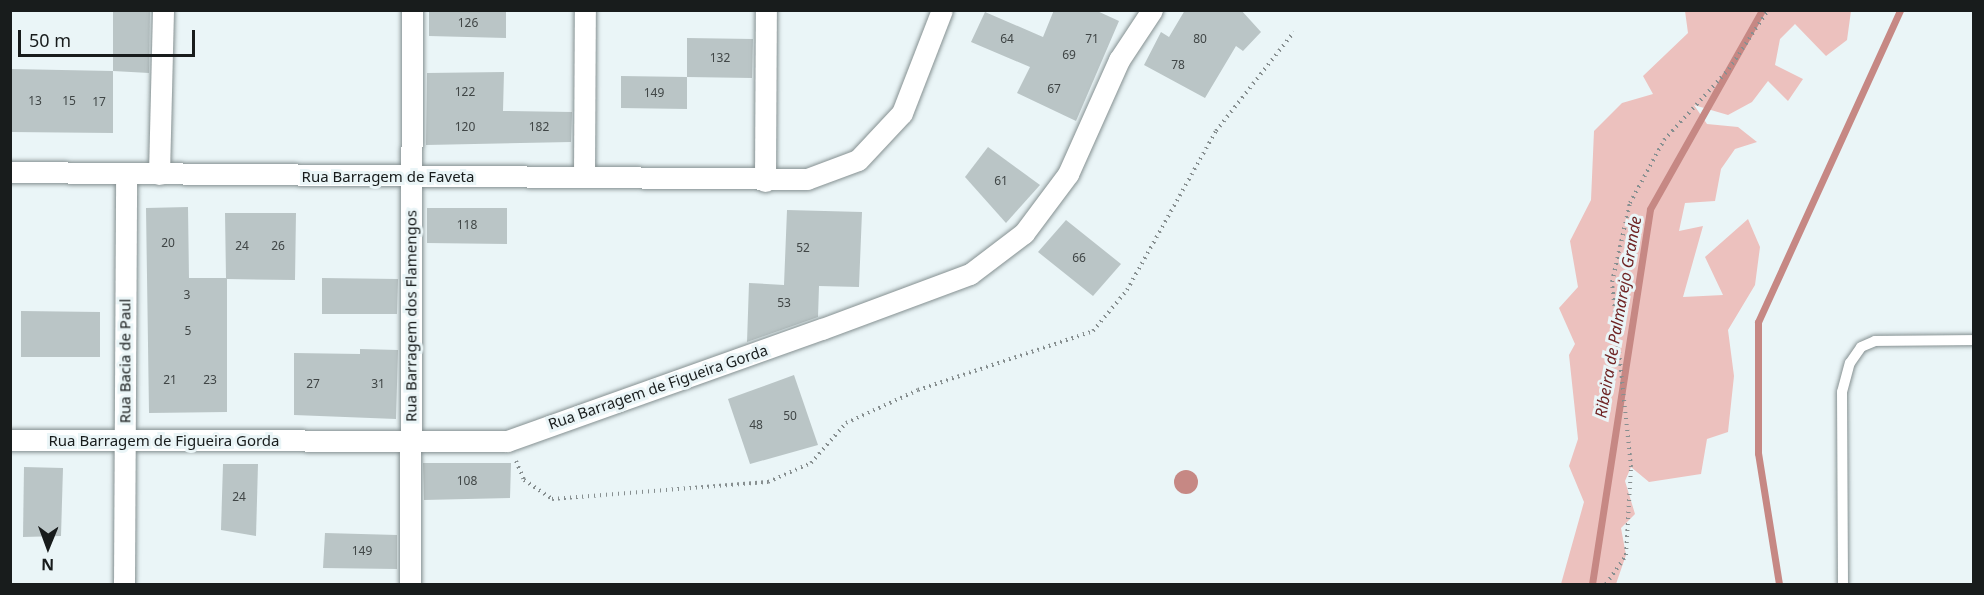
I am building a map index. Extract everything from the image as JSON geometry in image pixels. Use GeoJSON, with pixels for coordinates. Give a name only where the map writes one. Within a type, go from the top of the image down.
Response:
{"type":"FeatureCollection","features":[{"type":"Feature","properties":{"kind":"street"},"geometry":{"type":"LineString","coordinates":[[159,174],[163,10]]}},
{"type":"Feature","properties":{"kind":"street","name":"Rua Barragem dos Flamengos"},"geometry":{"type":"LineString","coordinates":[[410,585],[412,10]]}},
{"type":"Feature","properties":{"kind":"street"},"geometry":{"type":"LineString","coordinates":[[584,177],[585,10]]}},
{"type":"Feature","properties":{"kind":"street"},"geometry":{"type":"LineString","coordinates":[[765,181],[766,10]]}},
{"type":"Feature","properties":{"kind":"street","name":"Rua Barragem de Faveta"},"geometry":{"type":"LineString","coordinates":[[10,172],[412,178],[584,177],[765,181],[807,179],[858,160],[902,113],[942,10]]}},
{"type":"Feature","properties":{"kind":"street","name":"Rua Barragem de Figueira Gorda"},"geometry":{"type":"LineString","coordinates":[[10,440],[410,443],[507,441],[970,274],[1024,233],[1068,174],[1119,60],[1152,10]]}},
{"type":"Feature","properties":{"kind":"street","name":"Rua Bacia de Paul"},"geometry":{"type":"LineString","coordinates":[[124,585],[126,173]]}},
{"type":"Feature","properties":{"kind":"lane"},"geometry":{"type":"LineString","coordinates":[[1843,585],[1842,392],[1851,363],[1862,347],[1875,341],[1974,340]]}},
{"type":"Feature","properties":{"kind":"path"},"geometry":{"type":"LineString","coordinates":[[1606,585],[1626,555],[1631,467],[1612,282],[1630,203],[1664,140],[1729,69],[1768,10]]}},
{"type":"Feature","properties":{"kind":"path"},"geometry":{"type":"LineString","coordinates":[[507,441],[524,480],[552,500],[768,482],[811,463],[856,418],[918,390],[1093,330],[1127,290],[1216,131],[1294,32]]}},
{"type":"Feature","properties":{"kind":"shaded area"},"geometry":{"type":"Polygon","coordinates":[[[1685,11],[1851,11],[1847,40],[1826,56],[1795,24],[1780,39],[1775,65],[1803,79],[1788,101],[1768,81],[1752,102],[1728,115],[1694,105],[1707,124],[1738,127],[1757,142],[1735,149],[1721,169],[1715,201],[1685,203],[1679,231],[1703,226],[1683,297],[1723,295],[1705,257],[1748,219],[1760,247],[1755,285],[1728,330],[1734,376],[1728,432],[1707,439],[1701,474],[1649,482],[1631,467],[1625,481],[1635,514],[1621,528],[1626,555],[1616,584],[1561,584],[1584,502],[1569,466],[1578,439],[1569,355],[1575,344],[1559,308],[1578,287],[1570,241],[1591,200],[1594,131],[1622,103],[1653,94],[1643,76],[1688,33],[1685,11]]]}},
{"type":"Feature","properties":{"kind":"shaded area"},"geometry":{"type":"Polygon","coordinates":[[[1186,470],[1191,471],[1197,477],[1197,487],[1191,493],[1186,494],[1181,493],[1175,487],[1174,482],[1175,477],[1181,471],[1186,470]]]}},
{"type":"Feature","properties":{"kind":"building"},"geometry":{"type":"Polygon","coordinates":[[[113,10],[150,10],[149,73],[113,71],[113,10]]]}},
{"type":"Feature","properties":{"kind":"building"},"geometry":{"type":"Polygon","coordinates":[[[429,10],[506,10],[506,38],[429,36],[429,10]]]}},
{"type":"Feature","properties":{"kind":"building"},"geometry":{"type":"Polygon","coordinates":[[[1054,10],[1095,10],[1119,21],[1076,121],[1017,93],[1030,67],[971,42],[985,12],[1043,37],[1054,10]]]}},
{"type":"Feature","properties":{"kind":"building"},"geometry":{"type":"Polygon","coordinates":[[[1185,10],[1241,10],[1261,32],[1243,51],[1236,46],[1205,98],[1144,65],[1161,32],[1169,37],[1185,10]]]}},
{"type":"Feature","properties":{"kind":"building"},"geometry":{"type":"Polygon","coordinates":[[[687,38],[753,39],[752,78],[687,77],[687,38]]]}},
{"type":"Feature","properties":{"kind":"building"},"geometry":{"type":"Polygon","coordinates":[[[10,69],[113,71],[113,133],[10,132],[10,69]]]}},
{"type":"Feature","properties":{"kind":"building"},"geometry":{"type":"Polygon","coordinates":[[[504,72],[503,111],[572,112],[571,142],[426,145],[427,73],[504,72]]]}},
{"type":"Feature","properties":{"kind":"building"},"geometry":{"type":"Polygon","coordinates":[[[621,76],[687,77],[687,109],[621,108],[621,76]]]}},
{"type":"Feature","properties":{"kind":"building"},"geometry":{"type":"Polygon","coordinates":[[[988,147],[1040,185],[1006,223],[965,177],[988,147]]]}},
{"type":"Feature","properties":{"kind":"building"},"geometry":{"type":"Polygon","coordinates":[[[188,207],[189,278],[226,278],[225,213],[296,213],[295,280],[227,279],[227,412],[149,413],[146,208],[188,207]]]}},
{"type":"Feature","properties":{"kind":"building"},"geometry":{"type":"Polygon","coordinates":[[[427,208],[507,208],[507,244],[427,243],[427,208]]]}},
{"type":"Feature","properties":{"kind":"building"},"geometry":{"type":"Polygon","coordinates":[[[787,210],[862,212],[859,287],[819,286],[818,317],[747,342],[749,283],[784,285],[787,210]]]}},
{"type":"Feature","properties":{"kind":"building"},"geometry":{"type":"Polygon","coordinates":[[[1066,220],[1121,264],[1093,296],[1038,252],[1066,220]]]}},
{"type":"Feature","properties":{"kind":"building"},"geometry":{"type":"Polygon","coordinates":[[[322,278],[398,279],[397,314],[322,314],[322,278]]]}},
{"type":"Feature","properties":{"kind":"building"},"geometry":{"type":"Polygon","coordinates":[[[21,311],[100,312],[100,357],[21,357],[21,311]]]}},
{"type":"Feature","properties":{"kind":"building"},"geometry":{"type":"Polygon","coordinates":[[[360,349],[398,350],[396,419],[294,415],[294,353],[360,354],[360,349]]]}},
{"type":"Feature","properties":{"kind":"building"},"geometry":{"type":"Polygon","coordinates":[[[794,375],[818,445],[750,464],[728,399],[794,375]]]}},
{"type":"Feature","properties":{"kind":"building"},"geometry":{"type":"Polygon","coordinates":[[[423,463],[511,463],[510,498],[424,500],[423,463]]]}},
{"type":"Feature","properties":{"kind":"building"},"geometry":{"type":"Polygon","coordinates":[[[223,464],[258,464],[256,536],[221,530],[223,464]]]}},
{"type":"Feature","properties":{"kind":"building"},"geometry":{"type":"Polygon","coordinates":[[[24,467],[63,468],[61,536],[23,537],[24,467]]]}},
{"type":"Feature","properties":{"kind":"building"},"geometry":{"type":"Polygon","coordinates":[[[325,533],[397,535],[397,569],[323,568],[325,533]]]}},
{"type":"Feature","properties":{"kind":"waterway","name":"Ribeira de Palmarejo Grande"},"geometry":{"type":"LineString","coordinates":[[1592,584],[1650,209],[1762,10]]}},
{"type":"Feature","properties":{"kind":"waterway"},"geometry":{"type":"LineString","coordinates":[[1779,584],[1758,453],[1758,322],[1900,10]]}}]}
